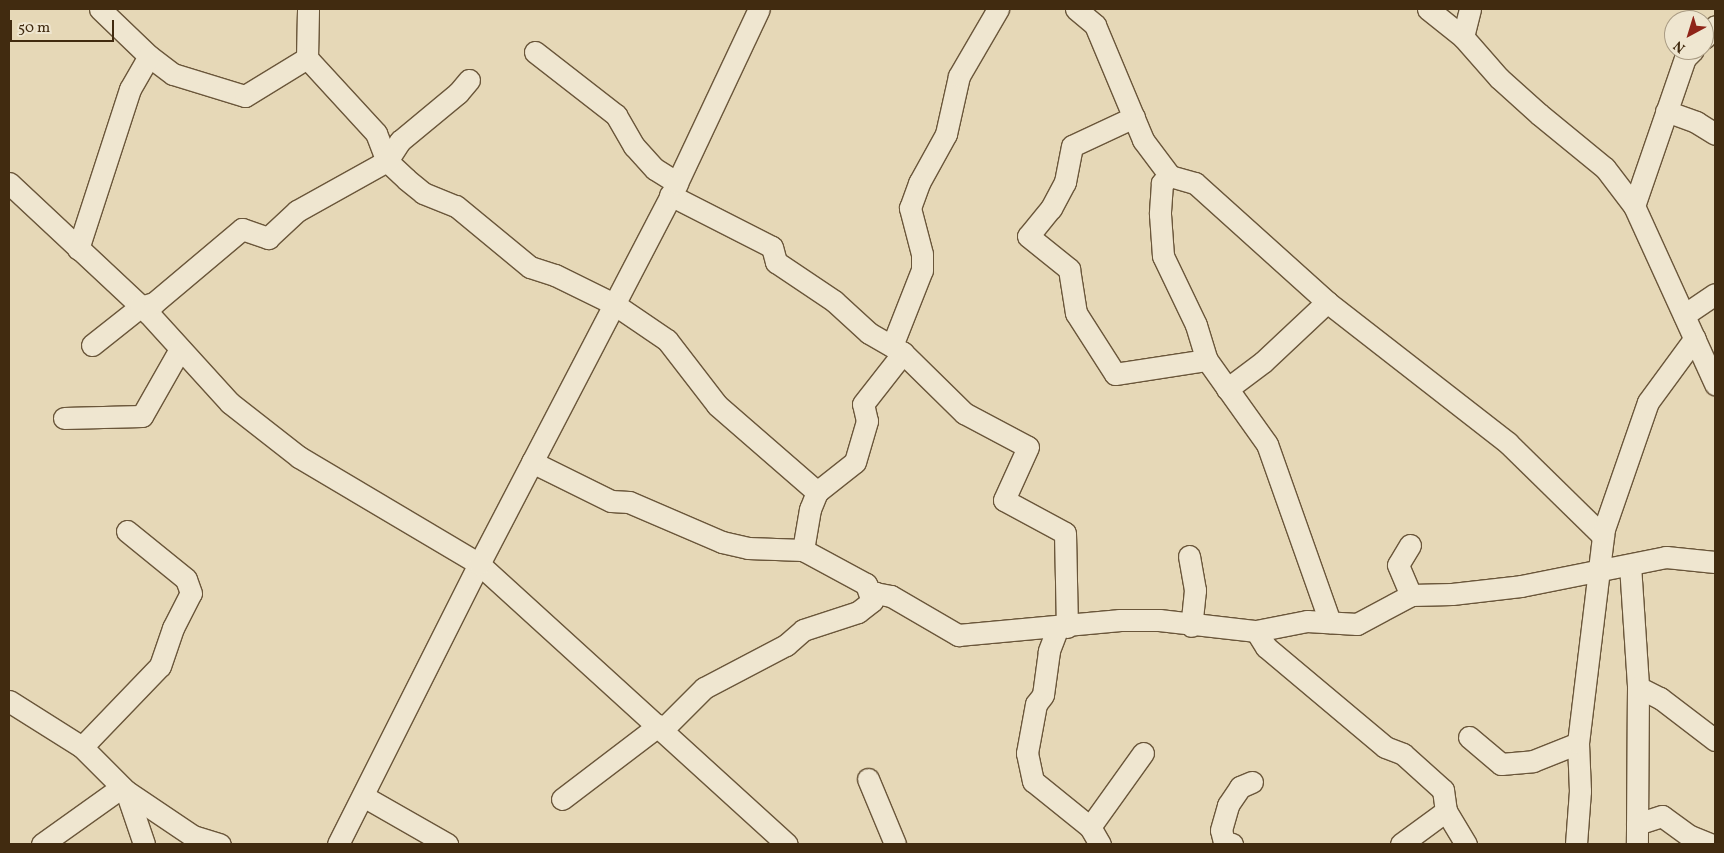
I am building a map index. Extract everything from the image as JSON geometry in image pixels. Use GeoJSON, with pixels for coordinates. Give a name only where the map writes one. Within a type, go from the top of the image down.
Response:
{"type":"FeatureCollection","features":[{"type":"Feature","properties":{"kind":"street"},"geometry":{"type":"LineString","coordinates":[[100,9],[149,56],[173,74],[245,96],[307,58]]}},
{"type":"Feature","properties":{"kind":"street"},"geometry":{"type":"LineString","coordinates":[[308,9],[307,58],[376,132],[387,162],[424,192],[456,206],[530,267],[555,275],[614,304],[667,340],[717,405],[817,492]]}},
{"type":"Feature","properties":{"kind":"street"},"geometry":{"type":"LineString","coordinates":[[338,844],[479,564],[674,189],[759,9]]}},
{"type":"Feature","properties":{"kind":"street"},"geometry":{"type":"LineString","coordinates":[[803,550],[810,509],[817,492],[855,462],[867,421],[864,404],[897,349],[922,270],[922,254],[910,208],[919,183],[946,134],[959,76],[998,9]]}},
{"type":"Feature","properties":{"kind":"street"},"geometry":{"type":"LineString","coordinates":[[1076,9],[1095,25],[1144,140],[1170,176],[1195,183],[1327,302],[1508,443],[1603,536]]}},
{"type":"Feature","properties":{"kind":"street"},"geometry":{"type":"LineString","coordinates":[[1428,9],[1463,38],[1500,78],[1605,168],[1634,206],[1715,384]]}},
{"type":"Feature","properties":{"kind":"street"},"geometry":{"type":"LineString","coordinates":[[1463,38],[1470,9]]}},
{"type":"Feature","properties":{"kind":"street"},"geometry":{"type":"LineString","coordinates":[[535,52],[616,115],[640,152],[674,189],[772,248],[776,262],[834,302],[868,332],[897,349],[964,414],[1028,447],[1004,500],[1065,533],[1062,627],[1049,651],[1043,695],[1036,704],[1027,753],[1033,781],[1095,836],[1143,753]]}},
{"type":"Feature","properties":{"kind":"street"},"geometry":{"type":"LineString","coordinates":[[78,249],[130,89],[149,56]]}},
{"type":"Feature","properties":{"kind":"street"},"geometry":{"type":"LineString","coordinates":[[1634,206],[1684,60]]}},
{"type":"Feature","properties":{"kind":"street"},"geometry":{"type":"LineString","coordinates":[[92,345],[141,307],[154,303],[242,229],[268,238],[297,211],[387,162],[400,141],[458,93],[469,80]]}},
{"type":"Feature","properties":{"kind":"street"},"geometry":{"type":"LineString","coordinates":[[1666,111],[1715,134]]}},
{"type":"Feature","properties":{"kind":"street"},"geometry":{"type":"LineString","coordinates":[[1134,116],[1072,146],[1065,182],[1050,208],[1028,236],[1069,270],[1076,313],[1115,374],[1207,360]]}},
{"type":"Feature","properties":{"kind":"street"},"geometry":{"type":"LineString","coordinates":[[1170,176],[1162,183],[1160,214],[1163,256],[1196,325],[1207,360],[1267,444],[1330,622]]}},
{"type":"Feature","properties":{"kind":"street"},"geometry":{"type":"LineString","coordinates":[[9,183],[141,307],[230,403],[299,457],[479,564],[661,727],[787,844]]}},
{"type":"Feature","properties":{"kind":"street"},"geometry":{"type":"LineString","coordinates":[[1684,315],[1715,294]]}},
{"type":"Feature","properties":{"kind":"street"},"geometry":{"type":"LineString","coordinates":[[1227,389],[1269,357],[1327,302]]}},
{"type":"Feature","properties":{"kind":"street"},"geometry":{"type":"LineString","coordinates":[[1576,844],[1580,791],[1578,743],[1603,536],[1648,402],[1695,338]]}},
{"type":"Feature","properties":{"kind":"street"},"geometry":{"type":"LineString","coordinates":[[64,418],[142,416],[180,349]]}},
{"type":"Feature","properties":{"kind":"street"},"geometry":{"type":"LineString","coordinates":[[532,462],[611,501],[629,502],[722,542],[748,548],[803,550],[866,584],[872,601]]}},
{"type":"Feature","properties":{"kind":"street"},"geometry":{"type":"LineString","coordinates":[[82,748],[160,666],[173,628],[191,593],[180,573],[127,531]]}},
{"type":"Feature","properties":{"kind":"street"},"geometry":{"type":"LineString","coordinates":[[1410,545],[1398,565],[1411,595]]}},
{"type":"Feature","properties":{"kind":"street"},"geometry":{"type":"LineString","coordinates":[[1188,556],[1195,590],[1191,626]]}},
{"type":"Feature","properties":{"kind":"street"},"geometry":{"type":"LineString","coordinates":[[562,799],[661,727],[704,688],[727,674],[765,658],[786,645],[803,630],[858,612],[872,601],[875,593],[891,596],[958,636],[1120,620],[1159,620],[1191,626],[1256,631],[1307,621],[1357,624],[1411,595],[1452,594],[1521,586],[1666,557],[1715,562]]}},
{"type":"Feature","properties":{"kind":"street"},"geometry":{"type":"LineString","coordinates":[[1630,564],[1638,687],[1637,834]]}},
{"type":"Feature","properties":{"kind":"street"},"geometry":{"type":"LineString","coordinates":[[1256,631],[1266,647],[1385,747],[1403,754],[1443,790],[1446,811],[1466,844]]}},
{"type":"Feature","properties":{"kind":"street"},"geometry":{"type":"LineString","coordinates":[[1638,687],[1660,698],[1715,740]]}},
{"type":"Feature","properties":{"kind":"street"},"geometry":{"type":"LineString","coordinates":[[9,701],[82,748],[124,789],[194,836],[220,844]]}},
{"type":"Feature","properties":{"kind":"street"},"geometry":{"type":"LineString","coordinates":[[1469,737],[1501,764],[1533,760],[1578,743]]}},
{"type":"Feature","properties":{"kind":"street"},"geometry":{"type":"LineString","coordinates":[[868,779],[895,844]]}},
{"type":"Feature","properties":{"kind":"street"},"geometry":{"type":"LineString","coordinates":[[1232,844],[1224,842],[1220,830],[1228,805],[1240,787],[1252,782]]}},
{"type":"Feature","properties":{"kind":"street"},"geometry":{"type":"LineString","coordinates":[[42,844],[124,789]]}},
{"type":"Feature","properties":{"kind":"street"},"geometry":{"type":"LineString","coordinates":[[124,789],[144,844]]}},
{"type":"Feature","properties":{"kind":"street"},"geometry":{"type":"LineString","coordinates":[[363,796],[447,844]]}},
{"type":"Feature","properties":{"kind":"street"},"geometry":{"type":"LineString","coordinates":[[1401,844],[1446,811]]}},
{"type":"Feature","properties":{"kind":"street"},"geometry":{"type":"LineString","coordinates":[[1637,834],[1662,816],[1690,836],[1710,844]]}}]}
